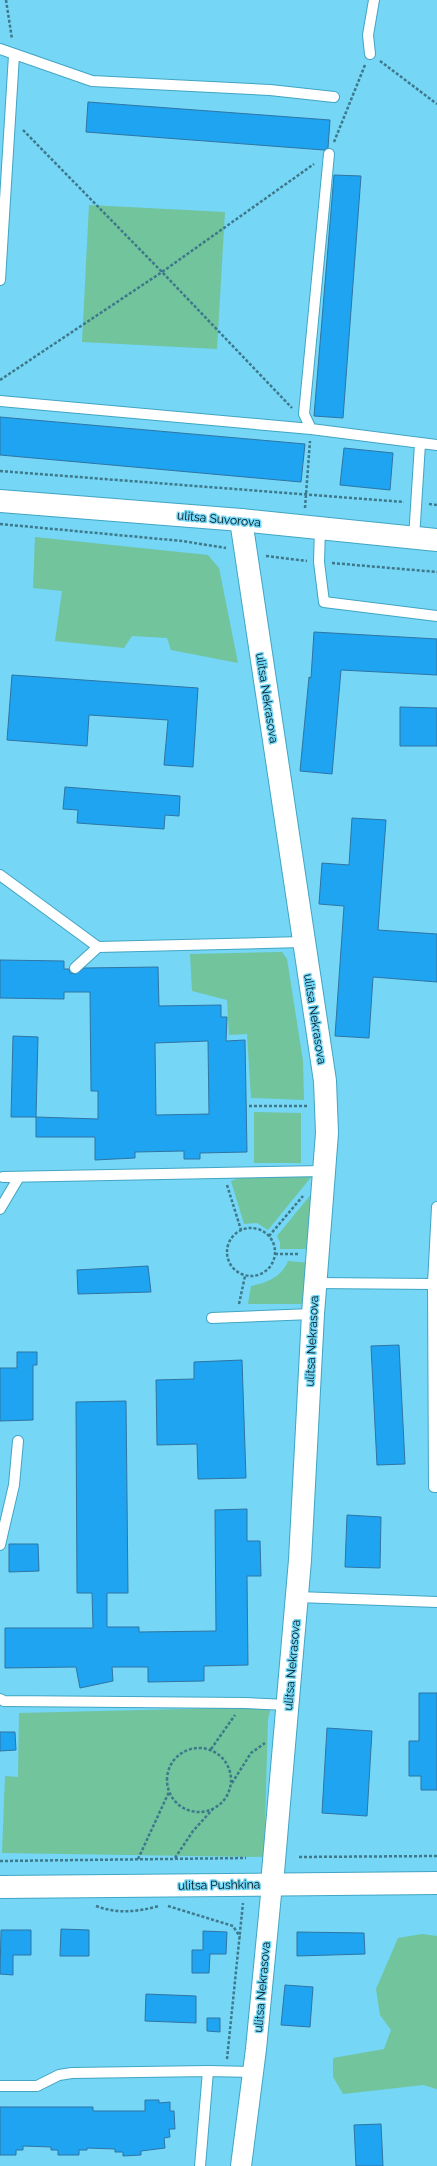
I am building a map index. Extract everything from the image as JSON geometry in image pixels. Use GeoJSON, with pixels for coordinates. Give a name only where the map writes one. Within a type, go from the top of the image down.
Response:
{"type":"FeatureCollection","features":[{"type":"Feature","properties":{"kind":"main road","name":"ulitsa Suvorova"},"geometry":{"type":"LineString","coordinates":[[0,501],[241,520],[437,540]]}},
{"type":"Feature","properties":{"kind":"main road","name":"ulitsa Nekrasova"},"geometry":{"type":"LineString","coordinates":[[241,520],[325,1081],[327,1134],[313,1314],[298,1597],[272,1884]]}},
{"type":"Feature","properties":{"kind":"main road","name":"ulitsa Pushkina"},"geometry":{"type":"LineString","coordinates":[[0,1887],[437,1883]]}},
{"type":"Feature","properties":{"kind":"street","name":"ulitsa Nekrasova"},"geometry":{"type":"LineString","coordinates":[[241,2166],[253,2072],[272,1884]]}},
{"type":"Feature","properties":{"kind":"lane"},"geometry":{"type":"LineString","coordinates":[[370,54],[368,35],[374,0]]}},
{"type":"Feature","properties":{"kind":"lane"},"geometry":{"type":"LineString","coordinates":[[0,49],[92,81],[270,90],[334,97]]}},
{"type":"Feature","properties":{"kind":"lane"},"geometry":{"type":"LineString","coordinates":[[0,280],[14,55]]}},
{"type":"Feature","properties":{"kind":"lane"},"geometry":{"type":"LineString","coordinates":[[311,429],[304,414],[329,154]]}},
{"type":"Feature","properties":{"kind":"lane"},"geometry":{"type":"LineString","coordinates":[[0,400],[311,429],[437,445]]}},
{"type":"Feature","properties":{"kind":"lane"},"geometry":{"type":"LineString","coordinates":[[414,538],[420,444]]}},
{"type":"Feature","properties":{"kind":"lane"},"geometry":{"type":"LineString","coordinates":[[311,527],[319,562],[324,602],[437,616]]}},
{"type":"Feature","properties":{"kind":"lane"},"geometry":{"type":"LineString","coordinates":[[0,875],[98,947],[303,942]]}},
{"type":"Feature","properties":{"kind":"lane"},"geometry":{"type":"LineString","coordinates":[[75,968],[98,947]]}},
{"type":"Feature","properties":{"kind":"lane"},"geometry":{"type":"LineString","coordinates":[[3,1177],[324,1171]]}},
{"type":"Feature","properties":{"kind":"lane"},"geometry":{"type":"LineString","coordinates":[[0,1209],[19,1177]]}},
{"type":"Feature","properties":{"kind":"lane"},"geometry":{"type":"LineString","coordinates":[[437,1207],[433,1284],[434,1487],[437,1487]]}},
{"type":"Feature","properties":{"kind":"lane"},"geometry":{"type":"LineString","coordinates":[[316,1283],[433,1284]]}},
{"type":"Feature","properties":{"kind":"lane"},"geometry":{"type":"LineString","coordinates":[[212,1318],[313,1314]]}},
{"type":"Feature","properties":{"kind":"lane"},"geometry":{"type":"LineString","coordinates":[[0,1545],[14,1485],[18,1441]]}},
{"type":"Feature","properties":{"kind":"lane"},"geometry":{"type":"LineString","coordinates":[[298,1597],[437,1602]]}},
{"type":"Feature","properties":{"kind":"lane"},"geometry":{"type":"LineString","coordinates":[[0,1699],[4,1701],[245,1703],[289,1705]]}},
{"type":"Feature","properties":{"kind":"lane"},"geometry":{"type":"LineString","coordinates":[[200,2166],[208,2071]]}},
{"type":"Feature","properties":{"kind":"lane"},"geometry":{"type":"LineString","coordinates":[[0,2086],[37,2086],[59,2075],[72,2073],[208,2071],[253,2072]]}},
{"type":"Feature","properties":{"kind":"path"},"geometry":{"type":"LineString","coordinates":[[6,0],[14,55]]}},
{"type":"Feature","properties":{"kind":"path"},"geometry":{"type":"LineString","coordinates":[[0,380],[162,272],[329,154],[370,54],[437,104]]}},
{"type":"Feature","properties":{"kind":"path"},"geometry":{"type":"LineString","coordinates":[[10,118],[162,272],[311,429],[306,495],[311,527]]}},
{"type":"Feature","properties":{"kind":"path"},"geometry":{"type":"LineString","coordinates":[[0,471],[437,505]]}},
{"type":"Feature","properties":{"kind":"path"},"geometry":{"type":"LineString","coordinates":[[0,524],[182,542],[228,549]]}},
{"type":"Feature","properties":{"kind":"path"},"geometry":{"type":"LineString","coordinates":[[265,556],[437,572]]}},
{"type":"Feature","properties":{"kind":"path"},"geometry":{"type":"LineString","coordinates":[[249,1106],[326,1106]]}},
{"type":"Feature","properties":{"kind":"path"},"geometry":{"type":"LineString","coordinates":[[223,1173],[241,1230]]}},
{"type":"Feature","properties":{"kind":"path"},"geometry":{"type":"LineString","coordinates":[[269,1236],[304,1194]]}},
{"type":"Feature","properties":{"kind":"path"},"geometry":{"type":"LineString","coordinates":[[256,1228],[269,1236],[273,1241],[275,1254],[274,1261],[265,1272],[252,1276],[245,1276],[232,1268],[227,1254],[230,1240],[241,1230],[256,1228]]}},
{"type":"Feature","properties":{"kind":"path"},"geometry":{"type":"LineString","coordinates":[[275,1254],[318,1255]]}},
{"type":"Feature","properties":{"kind":"path"},"geometry":{"type":"LineString","coordinates":[[236,1317],[245,1276]]}},
{"type":"Feature","properties":{"kind":"path"},"geometry":{"type":"LineString","coordinates":[[211,1749],[245,1703]]}},
{"type":"Feature","properties":{"kind":"path"},"geometry":{"type":"LineString","coordinates":[[175,1859],[193,1831],[225,1798],[231,1784],[250,1753],[268,1741]]}},
{"type":"Feature","properties":{"kind":"path"},"geometry":{"type":"LineString","coordinates":[[214,1809],[203,1812],[187,1810],[174,1801],[169,1792],[166,1781],[172,1761],[180,1753],[190,1748],[200,1747],[211,1749],[220,1755],[227,1763],[231,1773],[231,1784]]}},
{"type":"Feature","properties":{"kind":"path"},"geometry":{"type":"LineString","coordinates":[[138,1859],[169,1792]]}},
{"type":"Feature","properties":{"kind":"path"},"geometry":{"type":"LineString","coordinates":[[299,1857],[437,1856]]}},
{"type":"Feature","properties":{"kind":"path"},"geometry":{"type":"LineString","coordinates":[[0,1861],[246,1858]]}},
{"type":"Feature","properties":{"kind":"path"},"geometry":{"type":"LineString","coordinates":[[229,2047],[243,1902]]}},
{"type":"Feature","properties":{"kind":"path"},"geometry":{"type":"LineString","coordinates":[[164,1905],[233,1926],[240,1936]]}},
{"type":"Feature","properties":{"kind":"green space"},"geometry":{"type":"Polygon","coordinates":[[[89,205],[225,212],[217,349],[82,342],[89,205]]]}},
{"type":"Feature","properties":{"kind":"green space"},"geometry":{"type":"Polygon","coordinates":[[[35,537],[208,555],[219,568],[238,663],[171,650],[167,638],[132,636],[124,648],[55,641],[62,591],[33,588],[35,537]]]}},
{"type":"Feature","properties":{"kind":"green space"},"geometry":{"type":"Polygon","coordinates":[[[282,952],[287,959],[303,1061],[304,1100],[251,1098],[247,1034],[229,1035],[227,1000],[192,991],[190,954],[282,952]]]}},
{"type":"Feature","properties":{"kind":"green space"},"geometry":{"type":"Polygon","coordinates":[[[254,1112],[301,1113],[301,1163],[254,1163],[254,1112]]]}},
{"type":"Feature","properties":{"kind":"green space"},"geometry":{"type":"Polygon","coordinates":[[[312,1176],[268,1230],[257,1223],[244,1224],[231,1181],[240,1178],[312,1176]]]}},
{"type":"Feature","properties":{"kind":"green space"},"geometry":{"type":"Polygon","coordinates":[[[317,1187],[311,1249],[280,1249],[280,1242],[277,1236],[317,1187]]]}},
{"type":"Feature","properties":{"kind":"green space"},"geometry":{"type":"Polygon","coordinates":[[[288,1261],[310,1263],[306,1304],[248,1304],[251,1286],[268,1281],[278,1275],[288,1261]]]}},
{"type":"Feature","properties":{"kind":"green space"},"geometry":{"type":"Polygon","coordinates":[[[271,1707],[268,1719],[264,1857],[2,1853],[5,1776],[18,1777],[19,1713],[271,1707]]]}},
{"type":"Feature","properties":{"kind":"green space"},"geometry":{"type":"Polygon","coordinates":[[[422,1934],[437,1936],[437,2089],[423,2085],[343,2094],[333,2077],[333,2058],[384,2049],[391,2030],[380,2015],[376,1989],[398,1938],[422,1934]]]}},
{"type":"Feature","properties":{"kind":"building"},"geometry":{"type":"Polygon","coordinates":[[[88,102],[330,120],[328,148],[324,150],[86,132],[88,102]]]}},
{"type":"Feature","properties":{"kind":"building"},"geometry":{"type":"Polygon","coordinates":[[[334,175],[361,176],[343,418],[314,416],[334,175]]]}},
{"type":"Feature","properties":{"kind":"building"},"geometry":{"type":"Polygon","coordinates":[[[0,417],[305,444],[301,482],[0,455],[0,417]]]}},
{"type":"Feature","properties":{"kind":"building"},"geometry":{"type":"Polygon","coordinates":[[[344,448],[393,453],[390,490],[340,485],[344,448]]]}},
{"type":"Feature","properties":{"kind":"building"},"geometry":{"type":"Polygon","coordinates":[[[314,632],[437,639],[437,675],[341,670],[332,774],[300,771],[309,677],[311,678],[314,632]]]}},
{"type":"Feature","properties":{"kind":"building"},"geometry":{"type":"Polygon","coordinates":[[[12,675],[198,688],[193,767],[164,765],[168,720],[89,715],[87,746],[7,740],[12,675]]]}},
{"type":"Feature","properties":{"kind":"building"},"geometry":{"type":"Polygon","coordinates":[[[400,707],[437,708],[437,746],[400,746],[400,707]]]}},
{"type":"Feature","properties":{"kind":"building"},"geometry":{"type":"Polygon","coordinates":[[[65,787],[180,796],[179,816],[165,815],[164,829],[77,823],[78,810],[63,809],[65,787]]]}},
{"type":"Feature","properties":{"kind":"building"},"geometry":{"type":"Polygon","coordinates":[[[352,818],[386,820],[378,930],[437,934],[437,982],[373,977],[369,1038],[335,1036],[344,906],[319,904],[322,863],[349,865],[352,818]]]}},
{"type":"Feature","properties":{"kind":"building"},"geometry":{"type":"Polygon","coordinates":[[[0,960],[64,961],[64,969],[69,969],[70,973],[76,974],[84,968],[158,967],[159,1006],[221,1005],[221,1017],[227,1017],[226,1041],[245,1040],[247,1152],[200,1153],[200,1159],[184,1159],[184,1151],[135,1152],[135,1158],[95,1160],[95,1137],[36,1137],[36,1117],[98,1119],[98,1091],[91,1091],[90,992],[64,992],[64,999],[0,998],[0,960]],[[208,1041],[155,1043],[156,1115],[209,1114],[208,1041]]]}},
{"type":"Feature","properties":{"kind":"building"},"geometry":{"type":"Polygon","coordinates":[[[13,1036],[38,1037],[36,1117],[11,1117],[13,1036]]]}},
{"type":"Feature","properties":{"kind":"building"},"geometry":{"type":"Polygon","coordinates":[[[148,1266],[151,1292],[78,1294],[77,1270],[148,1266]]]}},
{"type":"Feature","properties":{"kind":"building"},"geometry":{"type":"Polygon","coordinates":[[[399,1345],[405,1464],[377,1465],[371,1346],[399,1345]]]}},
{"type":"Feature","properties":{"kind":"building"},"geometry":{"type":"Polygon","coordinates":[[[17,1352],[37,1352],[37,1365],[33,1365],[33,1420],[0,1421],[0,1368],[17,1368],[17,1352]]]}},
{"type":"Feature","properties":{"kind":"building"},"geometry":{"type":"Polygon","coordinates":[[[242,1360],[246,1478],[198,1479],[197,1444],[157,1445],[156,1380],[194,1379],[194,1362],[242,1360]]]}},
{"type":"Feature","properties":{"kind":"building"},"geometry":{"type":"Polygon","coordinates":[[[126,1401],[128,1593],[107,1593],[107,1627],[139,1627],[139,1632],[216,1631],[215,1510],[247,1509],[247,1541],[260,1541],[261,1576],[247,1576],[248,1665],[204,1666],[204,1681],[148,1682],[148,1667],[112,1667],[113,1681],[80,1688],[76,1667],[5,1668],[5,1628],[93,1628],[92,1593],[77,1593],[76,1402],[126,1401]]]}},
{"type":"Feature","properties":{"kind":"building"},"geometry":{"type":"Polygon","coordinates":[[[347,1515],[381,1517],[380,1568],[345,1567],[347,1515]]]}},
{"type":"Feature","properties":{"kind":"building"},"geometry":{"type":"Polygon","coordinates":[[[9,1544],[38,1544],[39,1571],[9,1572],[9,1544]]]}},
{"type":"Feature","properties":{"kind":"building"},"geometry":{"type":"Polygon","coordinates":[[[419,1693],[437,1693],[437,1790],[421,1790],[421,1776],[409,1776],[409,1741],[419,1741],[419,1693]]]}},
{"type":"Feature","properties":{"kind":"building"},"geometry":{"type":"Polygon","coordinates":[[[327,1728],[372,1731],[367,1816],[322,1813],[327,1728]]]}},
{"type":"Feature","properties":{"kind":"building"},"geometry":{"type":"Polygon","coordinates":[[[0,1732],[15,1732],[16,1750],[0,1751],[0,1732]]]}},
{"type":"Feature","properties":{"kind":"building"},"geometry":{"type":"Polygon","coordinates":[[[61,1929],[89,1930],[89,1956],[60,1956],[61,1929]]]}},
{"type":"Feature","properties":{"kind":"building"},"geometry":{"type":"Polygon","coordinates":[[[1,1930],[31,1930],[31,1955],[13,1955],[13,1975],[0,1974],[1,1930]]]}},
{"type":"Feature","properties":{"kind":"building"},"geometry":{"type":"Polygon","coordinates":[[[203,1931],[227,1932],[226,1954],[210,1954],[209,1973],[192,1973],[192,1950],[203,1950],[203,1931]]]}},
{"type":"Feature","properties":{"kind":"building"},"geometry":{"type":"Polygon","coordinates":[[[297,1932],[364,1933],[365,1954],[297,1956],[297,1932]]]}},
{"type":"Feature","properties":{"kind":"building"},"geometry":{"type":"Polygon","coordinates":[[[285,1985],[313,1987],[310,2027],[281,2025],[285,1985]]]}},
{"type":"Feature","properties":{"kind":"building"},"geometry":{"type":"Polygon","coordinates":[[[146,1994],[196,1996],[196,2023],[145,2021],[146,1994]]]}},
{"type":"Feature","properties":{"kind":"building"},"geometry":{"type":"Polygon","coordinates":[[[207,2018],[220,2018],[220,2032],[207,2031],[207,2018]]]}},
{"type":"Feature","properties":{"kind":"building"},"geometry":{"type":"Polygon","coordinates":[[[145,2100],[159,2100],[159,2103],[170,2102],[170,2111],[174,2111],[175,2129],[169,2129],[170,2137],[164,2138],[165,2148],[141,2151],[141,2155],[123,2156],[123,2152],[115,2152],[115,2149],[87,2148],[87,2150],[79,2150],[79,2155],[58,2155],[58,2150],[51,2150],[51,2147],[23,2146],[23,2150],[16,2150],[16,2155],[0,2155],[0,2107],[93,2107],[93,2111],[145,2111],[145,2100]]]}},
{"type":"Feature","properties":{"kind":"building"},"geometry":{"type":"Polygon","coordinates":[[[381,2124],[383,2166],[356,2166],[354,2125],[381,2124]]]}}]}
